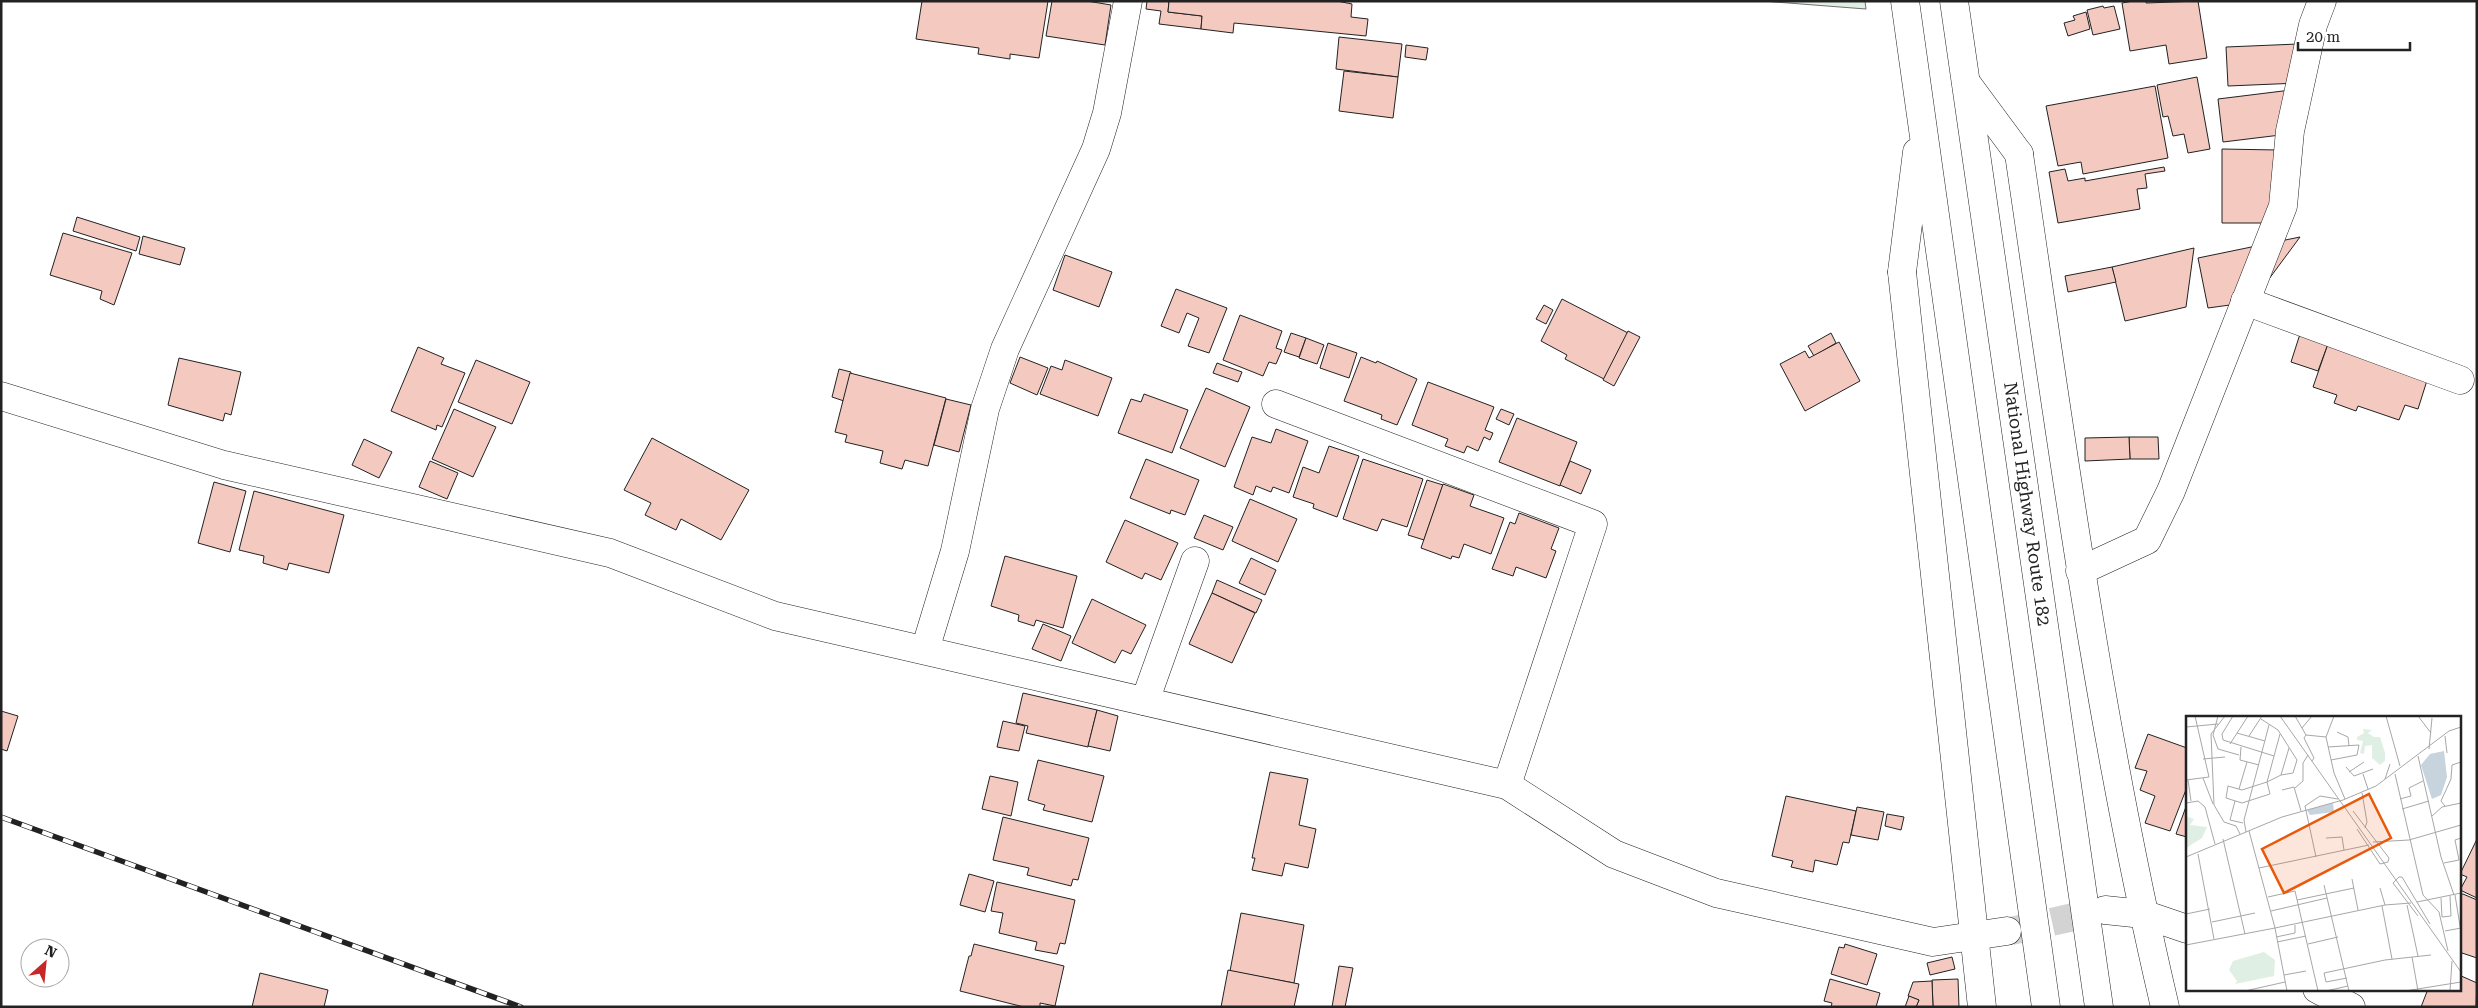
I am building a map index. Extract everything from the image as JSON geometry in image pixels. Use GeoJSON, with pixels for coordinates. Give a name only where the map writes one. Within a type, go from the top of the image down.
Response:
{"type":"FeatureCollection","features":[{"type":"Feature","properties":{"kind":"main road"},"geometry":{"type":"LineString","coordinates":[[925,650],[955,551],[985,409],[1005,349],[1096,149],[1107,113],[1128,1]]}},
{"type":"Feature","properties":{"kind":"main road"},"geometry":{"type":"LineString","coordinates":[[1906,1],[2046,1007]]}},
{"type":"Feature","properties":{"kind":"main road","name":"National Highway Route 182"},"geometry":{"type":"LineString","coordinates":[[1954,1],[2099,1007]]}},
{"type":"Feature","properties":{"kind":"main road"},"geometry":{"type":"LineString","coordinates":[[2080,571],[2147,540],[2171,491],[2244,301],[2283,206],[2290,130],[2312,25],[2322,1]]}},
{"type":"Feature","properties":{"kind":"main road"},"geometry":{"type":"LineString","coordinates":[[1966,82],[2020,154],[2080,571],[2143,914],[2165,1007]]}},
{"type":"Feature","properties":{"kind":"main road"},"geometry":{"type":"LineString","coordinates":[[1922,116],[1902,272],[1976,938],[1982,1007]]}},
{"type":"Feature","properties":{"kind":"main road"},"geometry":{"type":"LineString","coordinates":[[2244,301],[2460,380]]}},
{"type":"Feature","properties":{"kind":"main road"},"geometry":{"type":"LineString","coordinates":[[1,396],[224,464],[610,553],[775,616],[1506,785],[1614,854],[1716,893],[1933,942],[1976,938],[2007,932]]}},
{"type":"Feature","properties":{"kind":"main road"},"geometry":{"type":"LineString","coordinates":[[1276,404],[1593,524],[1506,785]]}},
{"type":"Feature","properties":{"kind":"main road"},"geometry":{"type":"LineString","coordinates":[[1145,701],[1195,561]]}},
{"type":"Feature","properties":{"kind":"main road"},"geometry":{"type":"LineString","coordinates":[[2105,910],[2143,914],[2186,929]]}},
{"type":"Feature","properties":{"kind":"main road"},"geometry":{"type":"LineString","coordinates":[[2319,990],[2351,1007]]}},
{"type":"Feature","properties":{"kind":"green space"},"geometry":{"type":"Polygon","coordinates":[[[1762,1],[1865,1],[1866,9],[1762,1]]]}},
{"type":"Feature","properties":{"kind":"building"},"geometry":{"type":"Polygon","coordinates":[[[922,1],[1048,1],[1039,58],[1010,54],[1010,59],[978,54],[979,48],[916,39],[922,1]]]}},
{"type":"Feature","properties":{"kind":"building"},"geometry":{"type":"Polygon","coordinates":[[[1052,1],[1087,1],[1111,5],[1105,45],[1046,36],[1052,1]]]}},
{"type":"Feature","properties":{"kind":"building"},"geometry":{"type":"Polygon","coordinates":[[[1147,1],[1169,1],[1168,12],[1202,16],[1201,29],[1159,24],[1161,11],[1146,9],[1147,1]]]}},
{"type":"Feature","properties":{"kind":"building"},"geometry":{"type":"Polygon","coordinates":[[[1169,1],[1337,1],[1352,4],[1351,17],[1368,19],[1366,36],[1234,23],[1233,33],[1201,29],[1202,16],[1168,12],[1169,1]]]}},
{"type":"Feature","properties":{"kind":"building"},"geometry":{"type":"Polygon","coordinates":[[[2146,1],[2146,3],[2198,1],[2207,58],[2169,64],[2166,45],[2130,51],[2122,3],[2146,1]]]}},
{"type":"Feature","properties":{"kind":"building"},"geometry":{"type":"Polygon","coordinates":[[[2103,6],[2104,8],[2114,6],[2120,29],[2093,35],[2087,10],[2103,6]]]}},
{"type":"Feature","properties":{"kind":"building"},"geometry":{"type":"Polygon","coordinates":[[[2086,12],[2090,29],[2068,36],[2064,23],[2075,20],[2073,16],[2086,12]]]}},
{"type":"Feature","properties":{"kind":"building"},"geometry":{"type":"Polygon","coordinates":[[[1339,37],[1402,44],[1398,77],[1336,69],[1339,37]]]}},
{"type":"Feature","properties":{"kind":"building"},"geometry":{"type":"Polygon","coordinates":[[[2298,44],[2299,83],[2228,86],[2226,47],[2298,44]]]}},
{"type":"Feature","properties":{"kind":"building"},"geometry":{"type":"Polygon","coordinates":[[[1406,45],[1428,48],[1426,60],[1405,57],[1406,45]]]}},
{"type":"Feature","properties":{"kind":"building"},"geometry":{"type":"Polygon","coordinates":[[[1344,71],[1398,77],[1393,118],[1339,111],[1344,71]]]}},
{"type":"Feature","properties":{"kind":"building"},"geometry":{"type":"Polygon","coordinates":[[[2197,77],[2210,149],[2188,153],[2184,134],[2173,136],[2168,116],[2163,117],[2157,85],[2197,77]]]}},
{"type":"Feature","properties":{"kind":"building"},"geometry":{"type":"Polygon","coordinates":[[[2155,86],[2168,158],[2083,174],[2081,162],[2058,166],[2046,106],[2155,86]]]}},
{"type":"Feature","properties":{"kind":"building"},"geometry":{"type":"Polygon","coordinates":[[[2291,90],[2297,133],[2223,142],[2218,99],[2291,90]]]}},
{"type":"Feature","properties":{"kind":"building"},"geometry":{"type":"Polygon","coordinates":[[[2222,149],[2278,150],[2278,223],[2222,223],[2222,149]]]}},
{"type":"Feature","properties":{"kind":"building"},"geometry":{"type":"Polygon","coordinates":[[[2164,167],[2165,171],[2145,174],[2147,188],[2137,189],[2140,209],[2058,223],[2049,172],[2065,169],[2068,181],[2085,178],[2085,181],[2164,167]]]}},
{"type":"Feature","properties":{"kind":"building"},"geometry":{"type":"Polygon","coordinates":[[[77,217],[140,237],[136,251],[73,231],[77,217]]]}},
{"type":"Feature","properties":{"kind":"building"},"geometry":{"type":"Polygon","coordinates":[[[63,233],[132,253],[114,305],[100,299],[102,291],[50,275],[63,233]]]}},
{"type":"Feature","properties":{"kind":"building"},"geometry":{"type":"Polygon","coordinates":[[[143,236],[185,248],[180,265],[139,254],[143,236]]]}},
{"type":"Feature","properties":{"kind":"building"},"geometry":{"type":"Polygon","coordinates":[[[2300,237],[2252,302],[2208,308],[2198,258],[2300,237]]]}},
{"type":"Feature","properties":{"kind":"building"},"geometry":{"type":"Polygon","coordinates":[[[2194,248],[2186,307],[2125,321],[2112,267],[2194,248]]]}},
{"type":"Feature","properties":{"kind":"building"},"geometry":{"type":"Polygon","coordinates":[[[1065,255],[1112,272],[1099,307],[1053,290],[1065,255]]]}},
{"type":"Feature","properties":{"kind":"building"},"geometry":{"type":"Polygon","coordinates":[[[2112,267],[2116,282],[2068,292],[2065,276],[2112,267]]]}},
{"type":"Feature","properties":{"kind":"building"},"geometry":{"type":"Polygon","coordinates":[[[1176,289],[1227,308],[1209,353],[1188,346],[1199,318],[1187,313],[1179,333],[1161,326],[1176,289]]]}},
{"type":"Feature","properties":{"kind":"building"},"geometry":{"type":"Polygon","coordinates":[[[1562,299],[1628,333],[1604,379],[1565,359],[1567,355],[1541,341],[1562,299]]]}},
{"type":"Feature","properties":{"kind":"building"},"geometry":{"type":"Polygon","coordinates":[[[1544,305],[1553,310],[1546,324],[1536,319],[1544,305]]]}},
{"type":"Feature","properties":{"kind":"building"},"geometry":{"type":"Polygon","coordinates":[[[1240,315],[1282,331],[1276,348],[1282,350],[1276,364],[1269,362],[1263,376],[1223,360],[1240,315]]]}},
{"type":"Feature","properties":{"kind":"building"},"geometry":{"type":"Polygon","coordinates":[[[1628,331],[1640,337],[1614,386],[1603,380],[1628,331]]]}},
{"type":"Feature","properties":{"kind":"building"},"geometry":{"type":"Polygon","coordinates":[[[1291,333],[1306,338],[1299,357],[1284,352],[1291,333]]]}},
{"type":"Feature","properties":{"kind":"building"},"geometry":{"type":"Polygon","coordinates":[[[1831,333],[1836,343],[1814,356],[1808,346],[1831,333]]]}},
{"type":"Feature","properties":{"kind":"building"},"geometry":{"type":"Polygon","coordinates":[[[2300,334],[2328,344],[2318,371],[2291,362],[2300,334]]]}},
{"type":"Feature","properties":{"kind":"building"},"geometry":{"type":"Polygon","coordinates":[[[1306,338],[1324,345],[1317,364],[1299,358],[1306,338]]]}},
{"type":"Feature","properties":{"kind":"building"},"geometry":{"type":"Polygon","coordinates":[[[2329,341],[2430,371],[2418,409],[2405,405],[2399,420],[2358,406],[2356,411],[2334,403],[2337,395],[2313,387],[2329,341]]]}},
{"type":"Feature","properties":{"kind":"building"},"geometry":{"type":"Polygon","coordinates":[[[1839,342],[1860,381],[1805,411],[1780,364],[1805,351],[1809,358],[1839,342]]]}},
{"type":"Feature","properties":{"kind":"building"},"geometry":{"type":"Polygon","coordinates":[[[1328,343],[1357,353],[1349,378],[1320,368],[1328,343]]]}},
{"type":"Feature","properties":{"kind":"building"},"geometry":{"type":"Polygon","coordinates":[[[418,347],[444,358],[441,364],[465,373],[442,427],[437,425],[436,430],[391,411],[418,347]]]}},
{"type":"Feature","properties":{"kind":"building"},"geometry":{"type":"Polygon","coordinates":[[[1020,357],[1048,368],[1037,395],[1010,383],[1020,357]]]}},
{"type":"Feature","properties":{"kind":"building"},"geometry":{"type":"Polygon","coordinates":[[[1361,357],[1376,363],[1377,361],[1417,379],[1397,425],[1381,419],[1382,415],[1344,401],[1361,357]]]}},
{"type":"Feature","properties":{"kind":"building"},"geometry":{"type":"Polygon","coordinates":[[[179,358],[241,372],[231,415],[225,413],[223,421],[168,405],[179,358]]]}},
{"type":"Feature","properties":{"kind":"building"},"geometry":{"type":"Polygon","coordinates":[[[476,360],[530,382],[512,424],[458,402],[476,360]]]}},
{"type":"Feature","properties":{"kind":"building"},"geometry":{"type":"Polygon","coordinates":[[[1065,360],[1112,378],[1098,416],[1040,394],[1051,366],[1062,370],[1065,360]]]}},
{"type":"Feature","properties":{"kind":"building"},"geometry":{"type":"Polygon","coordinates":[[[1217,363],[1242,372],[1238,382],[1213,373],[1217,363]]]}},
{"type":"Feature","properties":{"kind":"building"},"geometry":{"type":"Polygon","coordinates":[[[839,369],[851,372],[844,401],[832,397],[839,369]]]}},
{"type":"Feature","properties":{"kind":"building"},"geometry":{"type":"Polygon","coordinates":[[[850,373],[946,398],[928,466],[905,460],[902,469],[880,463],[883,451],[845,442],[847,435],[835,432],[850,373]]]}},
{"type":"Feature","properties":{"kind":"building"},"geometry":{"type":"Polygon","coordinates":[[[1428,382],[1494,407],[1485,430],[1493,433],[1490,440],[1484,437],[1478,451],[1467,446],[1464,453],[1445,446],[1448,439],[1412,425],[1428,382]]]}},
{"type":"Feature","properties":{"kind":"building"},"geometry":{"type":"Polygon","coordinates":[[[1206,388],[1250,407],[1225,467],[1180,448],[1206,388]]]}},
{"type":"Feature","properties":{"kind":"building"},"geometry":{"type":"Polygon","coordinates":[[[1144,394],[1188,410],[1172,453],[1118,433],[1131,399],[1141,402],[1144,394]]]}},
{"type":"Feature","properties":{"kind":"building"},"geometry":{"type":"Polygon","coordinates":[[[946,399],[971,405],[959,452],[934,445],[946,399]]]}},
{"type":"Feature","properties":{"kind":"building"},"geometry":{"type":"Polygon","coordinates":[[[454,409],[496,427],[473,477],[432,459],[454,409]]]}},
{"type":"Feature","properties":{"kind":"building"},"geometry":{"type":"Polygon","coordinates":[[[1501,409],[1514,414],[1509,425],[1496,419],[1501,409]]]}},
{"type":"Feature","properties":{"kind":"building"},"geometry":{"type":"Polygon","coordinates":[[[1517,418],[1577,442],[1560,486],[1499,462],[1517,418]]]}},
{"type":"Feature","properties":{"kind":"building"},"geometry":{"type":"Polygon","coordinates":[[[1276,429],[1308,441],[1289,493],[1273,487],[1271,492],[1256,486],[1253,495],[1234,487],[1252,437],[1271,443],[1276,429]]]}},
{"type":"Feature","properties":{"kind":"building"},"geometry":{"type":"Polygon","coordinates":[[[2129,437],[2158,437],[2159,459],[2130,459],[2129,437]]]}},
{"type":"Feature","properties":{"kind":"building"},"geometry":{"type":"Polygon","coordinates":[[[2129,437],[2130,459],[2085,461],[2085,438],[2129,437]]]}},
{"type":"Feature","properties":{"kind":"building"},"geometry":{"type":"Polygon","coordinates":[[[652,438],[749,490],[721,540],[681,519],[676,530],[645,515],[651,503],[624,490],[652,438]]]}},
{"type":"Feature","properties":{"kind":"building"},"geometry":{"type":"Polygon","coordinates":[[[364,439],[392,452],[379,478],[352,465],[364,439]]]}},
{"type":"Feature","properties":{"kind":"building"},"geometry":{"type":"Polygon","coordinates":[[[1329,446],[1359,456],[1337,517],[1313,508],[1314,504],[1293,497],[1303,467],[1319,473],[1329,446]]]}},
{"type":"Feature","properties":{"kind":"building"},"geometry":{"type":"Polygon","coordinates":[[[1146,459],[1199,480],[1185,515],[1171,510],[1170,514],[1130,498],[1146,459]]]}},
{"type":"Feature","properties":{"kind":"building"},"geometry":{"type":"Polygon","coordinates":[[[1363,459],[1423,479],[1407,527],[1382,519],[1377,531],[1343,519],[1363,459]]]}},
{"type":"Feature","properties":{"kind":"building"},"geometry":{"type":"Polygon","coordinates":[[[430,461],[458,473],[447,499],[419,487],[430,461]]]}},
{"type":"Feature","properties":{"kind":"building"},"geometry":{"type":"Polygon","coordinates":[[[1570,461],[1591,470],[1581,494],[1560,485],[1570,461]]]}},
{"type":"Feature","properties":{"kind":"building"},"geometry":{"type":"Polygon","coordinates":[[[1427,480],[1443,485],[1424,540],[1408,535],[1427,480]]]}},
{"type":"Feature","properties":{"kind":"building"},"geometry":{"type":"Polygon","coordinates":[[[214,482],[246,491],[230,552],[198,543],[214,482]]]}},
{"type":"Feature","properties":{"kind":"building"},"geometry":{"type":"Polygon","coordinates":[[[1443,484],[1474,495],[1470,506],[1504,518],[1491,554],[1464,544],[1459,558],[1452,556],[1451,559],[1421,548],[1443,484]]]}},
{"type":"Feature","properties":{"kind":"building"},"geometry":{"type":"Polygon","coordinates":[[[254,491],[344,515],[329,573],[289,563],[287,570],[263,563],[264,556],[239,550],[254,491]]]}},
{"type":"Feature","properties":{"kind":"building"},"geometry":{"type":"Polygon","coordinates":[[[1250,499],[1297,519],[1278,562],[1232,541],[1250,499]]]}},
{"type":"Feature","properties":{"kind":"building"},"geometry":{"type":"Polygon","coordinates":[[[1519,513],[1559,528],[1551,549],[1556,551],[1546,578],[1516,567],[1513,576],[1492,569],[1510,522],[1515,524],[1519,513]]]}},
{"type":"Feature","properties":{"kind":"building"},"geometry":{"type":"Polygon","coordinates":[[[1204,515],[1233,527],[1223,550],[1194,538],[1204,515]]]}},
{"type":"Feature","properties":{"kind":"building"},"geometry":{"type":"Polygon","coordinates":[[[1125,520],[1178,543],[1161,580],[1145,573],[1142,579],[1106,562],[1125,520]]]}},
{"type":"Feature","properties":{"kind":"building"},"geometry":{"type":"Polygon","coordinates":[[[1005,556],[1077,576],[1063,628],[1036,620],[1034,626],[1018,621],[1019,615],[991,606],[1005,556]]]}},
{"type":"Feature","properties":{"kind":"building"},"geometry":{"type":"Polygon","coordinates":[[[1251,558],[1276,570],[1265,595],[1239,583],[1251,558]]]}},
{"type":"Feature","properties":{"kind":"building"},"geometry":{"type":"Polygon","coordinates":[[[1217,580],[1262,600],[1256,613],[1212,593],[1217,580]]]}},
{"type":"Feature","properties":{"kind":"building"},"geometry":{"type":"Polygon","coordinates":[[[1212,593],[1255,613],[1232,663],[1189,644],[1212,593]]]}},
{"type":"Feature","properties":{"kind":"building"},"geometry":{"type":"Polygon","coordinates":[[[1092,599],[1146,625],[1131,654],[1122,650],[1115,663],[1072,643],[1092,599]]]}},
{"type":"Feature","properties":{"kind":"building"},"geometry":{"type":"Polygon","coordinates":[[[1043,624],[1071,636],[1061,661],[1032,649],[1043,624]]]}},
{"type":"Feature","properties":{"kind":"building"},"geometry":{"type":"Polygon","coordinates":[[[1023,693],[1097,710],[1088,747],[1026,733],[1028,726],[1016,723],[1023,693]]]}},
{"type":"Feature","properties":{"kind":"building"},"geometry":{"type":"Polygon","coordinates":[[[1097,710],[1118,716],[1110,751],[1088,746],[1097,710]]]}},
{"type":"Feature","properties":{"kind":"building"},"geometry":{"type":"Polygon","coordinates":[[[1,711],[18,716],[7,751],[1,749],[1,711]]]}},
{"type":"Feature","properties":{"kind":"building"},"geometry":{"type":"Polygon","coordinates":[[[1003,721],[1025,726],[1019,751],[997,747],[1003,721]]]}},
{"type":"Feature","properties":{"kind":"building"},"geometry":{"type":"Polygon","coordinates":[[[2148,734],[2186,748],[2186,790],[2170,831],[2145,823],[2155,796],[2140,790],[2147,771],[2135,768],[2148,734]]]}},
{"type":"Feature","properties":{"kind":"building"},"geometry":{"type":"Polygon","coordinates":[[[1038,760],[1104,776],[1092,822],[1043,810],[1045,805],[1028,800],[1038,760]]]}},
{"type":"Feature","properties":{"kind":"building"},"geometry":{"type":"Polygon","coordinates":[[[1270,772],[1308,779],[1299,825],[1316,829],[1308,868],[1285,863],[1282,876],[1252,870],[1255,858],[1252,858],[1270,772]]]}},
{"type":"Feature","properties":{"kind":"building"},"geometry":{"type":"Polygon","coordinates":[[[990,776],[1018,782],[1011,816],[982,809],[990,776]]]}},
{"type":"Feature","properties":{"kind":"building"},"geometry":{"type":"Polygon","coordinates":[[[1786,796],[1856,811],[1849,843],[1843,842],[1837,865],[1815,860],[1813,872],[1791,867],[1793,861],[1772,856],[1786,796]]]}},
{"type":"Feature","properties":{"kind":"building"},"geometry":{"type":"Polygon","coordinates":[[[1857,807],[1884,812],[1878,840],[1851,835],[1857,807]]]}},
{"type":"Feature","properties":{"kind":"building"},"geometry":{"type":"Polygon","coordinates":[[[2186,807],[2186,837],[2176,834],[2186,807]]]}},
{"type":"Feature","properties":{"kind":"building"},"geometry":{"type":"Polygon","coordinates":[[[1887,814],[1904,817],[1901,830],[1885,826],[1887,814]]]}},
{"type":"Feature","properties":{"kind":"building"},"geometry":{"type":"Polygon","coordinates":[[[1003,817],[1089,838],[1078,880],[1073,879],[1071,886],[1027,875],[1029,868],[993,860],[1003,817]]]}},
{"type":"Feature","properties":{"kind":"building"},"geometry":{"type":"Polygon","coordinates":[[[2477,839],[2477,898],[2460,890],[2467,877],[2460,874],[2477,839]]]}},
{"type":"Feature","properties":{"kind":"building"},"geometry":{"type":"Polygon","coordinates":[[[969,874],[994,881],[985,912],[960,905],[969,874]]]}},
{"type":"Feature","properties":{"kind":"building"},"geometry":{"type":"Polygon","coordinates":[[[997,882],[1075,900],[1065,944],[1060,943],[1057,954],[1035,950],[1037,942],[999,933],[1003,913],[991,911],[997,882]]]}},
{"type":"Feature","properties":{"kind":"building"},"geometry":{"type":"Polygon","coordinates":[[[2463,894],[2477,900],[2477,958],[2460,952],[2460,895],[2463,894]]]}},
{"type":"Feature","properties":{"kind":"building"},"geometry":{"type":"Polygon","coordinates":[[[1241,913],[1304,925],[1294,983],[1230,971],[1241,913]]]}},
{"type":"Feature","properties":{"kind":"building"},"geometry":{"type":"Polygon","coordinates":[[[974,944],[1064,966],[1055,1006],[1040,1003],[1040,1007],[1024,1007],[960,991],[974,944]]]}},
{"type":"Feature","properties":{"kind":"building"},"geometry":{"type":"Polygon","coordinates":[[[1845,944],[1877,954],[1867,985],[1831,974],[1839,947],[1844,948],[1845,944]]]}},
{"type":"Feature","properties":{"kind":"building"},"geometry":{"type":"Polygon","coordinates":[[[1952,957],[1955,969],[1930,975],[1927,963],[1952,957]]]}},
{"type":"Feature","properties":{"kind":"building"},"geometry":{"type":"Polygon","coordinates":[[[1339,966],[1353,968],[1345,1007],[1332,1007],[1339,966]]]}},
{"type":"Feature","properties":{"kind":"building"},"geometry":{"type":"Polygon","coordinates":[[[1228,970],[1299,984],[1294,1007],[1221,1007],[1228,970]]]}},
{"type":"Feature","properties":{"kind":"building"},"geometry":{"type":"Polygon","coordinates":[[[260,973],[328,990],[324,1007],[252,1007],[260,973]]]}},
{"type":"Feature","properties":{"kind":"building"},"geometry":{"type":"Polygon","coordinates":[[[2460,975],[2477,983],[2476,1007],[2421,1007],[2428,990],[2460,990],[2460,975]]]}},
{"type":"Feature","properties":{"kind":"building"},"geometry":{"type":"Polygon","coordinates":[[[1830,979],[1880,993],[1876,1007],[1831,1007],[1832,1003],[1824,1001],[1830,979]]]}},
{"type":"Feature","properties":{"kind":"building"},"geometry":{"type":"Polygon","coordinates":[[[1958,979],[1959,1007],[1933,1007],[1932,980],[1958,979]]]}},
{"type":"Feature","properties":{"kind":"building"},"geometry":{"type":"Polygon","coordinates":[[[1932,981],[1933,1007],[1916,1007],[1919,1000],[1908,996],[1913,982],[1932,981]]]}},
{"type":"Feature","properties":{"kind":"building"},"geometry":{"type":"Polygon","coordinates":[[[1909,996],[1919,1000],[1916,1007],[1905,1007],[1909,996]]]}},
{"type":"Feature","properties":{"kind":"tunnel"},"geometry":{"type":"LineString","coordinates":[[2011,931],[2105,910]]}},
{"type":"Feature","properties":{"kind":"railway"},"geometry":{"type":"LineString","coordinates":[[1,817],[521,1007]]}}]}
